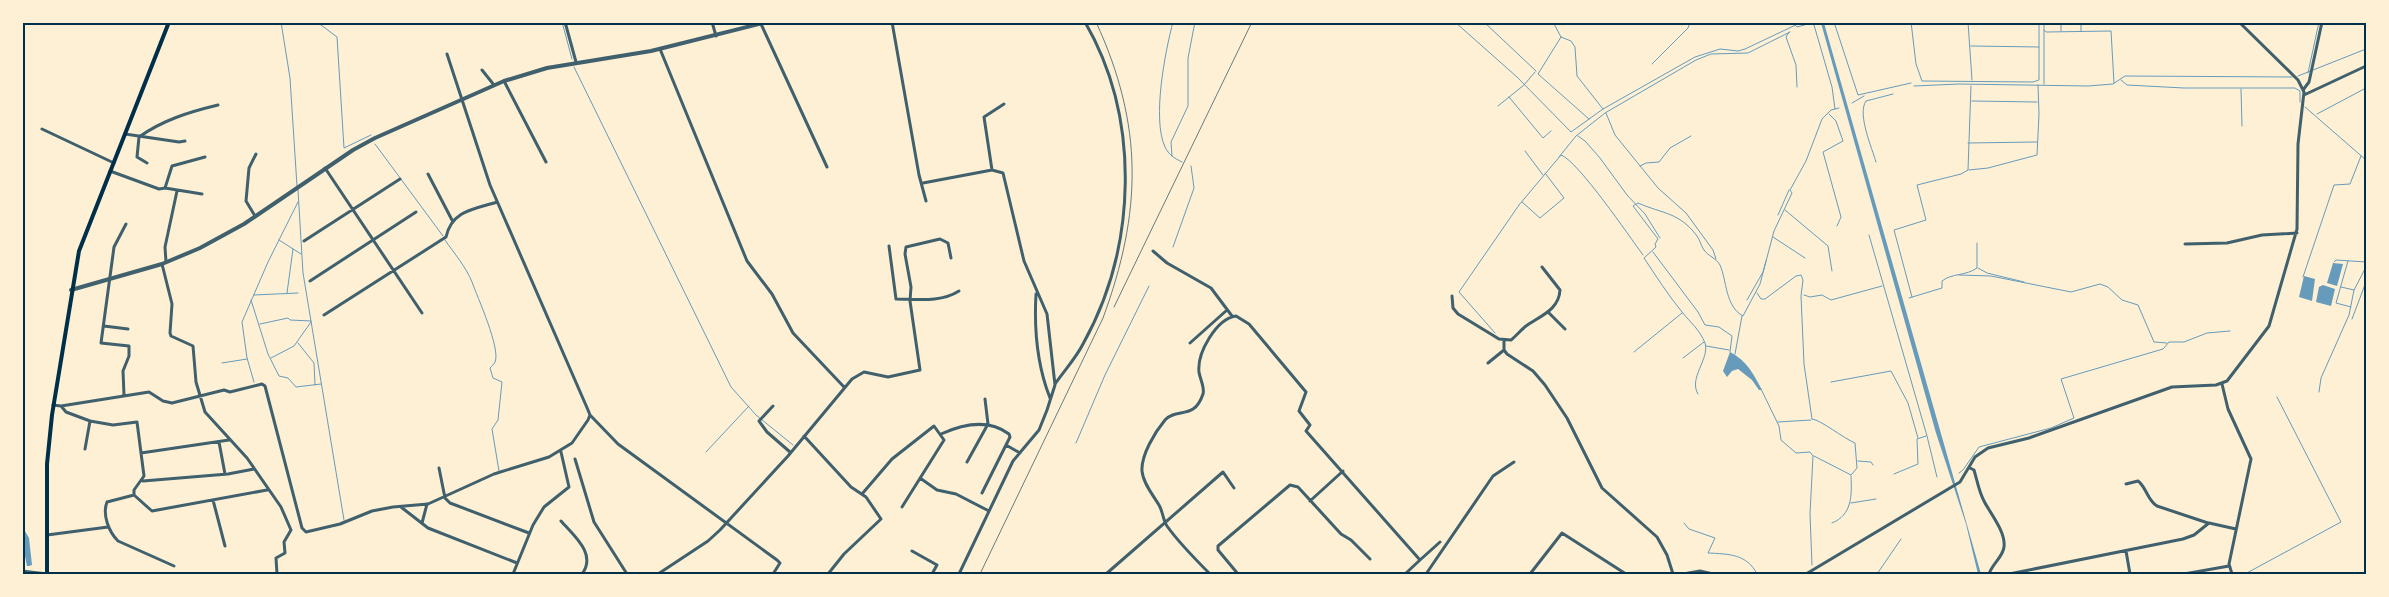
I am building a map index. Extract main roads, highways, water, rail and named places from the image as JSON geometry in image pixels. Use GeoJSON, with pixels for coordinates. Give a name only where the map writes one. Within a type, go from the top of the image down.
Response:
{"type":"FeatureCollection","features":[{"type":"Feature","properties":{"kind":"main road"},"geometry":{"type":"LineString","coordinates":[[47,574],[47,464],[53,405],[79,251],[169,22]]}},
{"type":"Feature","properties":{"kind":"water"},"geometry":{"type":"Polygon","coordinates":[[[1821,23],[1824,23],[1981,574],[1978,574],[1966,524],[1936,433],[1821,23]]]}},
{"type":"Feature","properties":{"kind":"water"},"geometry":{"type":"Polygon","coordinates":[[[2333,263],[2343,264],[2337,286],[2327,283],[2333,263]]]}},
{"type":"Feature","properties":{"kind":"water"},"geometry":{"type":"Polygon","coordinates":[[[2304,276],[2315,279],[2312,301],[2299,297],[2304,276]]]}},
{"type":"Feature","properties":{"kind":"water"},"geometry":{"type":"Polygon","coordinates":[[[2323,285],[2335,289],[2331,306],[2316,302],[2319,287],[2323,285]]]}},
{"type":"Feature","properties":{"kind":"water"},"geometry":{"type":"Polygon","coordinates":[[[1730,352],[1745,363],[1762,390],[1759,390],[1752,380],[1738,369],[1732,371],[1727,377],[1723,371],[1730,352]]]}},
{"type":"Feature","properties":{"kind":"water"},"geometry":{"type":"Polygon","coordinates":[[[22,526],[29,538],[32,565],[29,566],[27,566],[23,546],[22,526]]]}},
{"type":"Feature","properties":{"kind":"waterway"},"geometry":{"type":"LineString","coordinates":[[281,22],[290,78],[297,186]]}},
{"type":"Feature","properties":{"kind":"waterway"},"geometry":{"type":"LineString","coordinates":[[282,24],[290,22]]}},
{"type":"Feature","properties":{"kind":"waterway"},"geometry":{"type":"LineString","coordinates":[[317,22],[337,37],[344,148],[371,135]]}},
{"type":"Feature","properties":{"kind":"waterway"},"geometry":{"type":"LineString","coordinates":[[562,22],[572,59]]}},
{"type":"Feature","properties":{"kind":"waterway"},"geometry":{"type":"LineString","coordinates":[[1173,22],[1161,85],[1160,120],[1161,135],[1165,147],[1172,156],[1182,162]]}},
{"type":"Feature","properties":{"kind":"waterway"},"geometry":{"type":"LineString","coordinates":[[1172,156],[1171,142],[1188,106],[1188,58],[1195,22]]}},
{"type":"Feature","properties":{"kind":"waterway"},"geometry":{"type":"LineString","coordinates":[[1455,22],[1517,77],[1571,132],[1603,109],[1695,57],[1720,49],[1738,51],[1745,49],[1802,22]]}},
{"type":"Feature","properties":{"kind":"waterway"},"geometry":{"type":"LineString","coordinates":[[1484,22],[1536,71]]}},
{"type":"Feature","properties":{"kind":"waterway"},"geometry":{"type":"LineString","coordinates":[[1553,22],[1561,37],[1571,41],[1575,47],[1577,76],[1603,109]]}},
{"type":"Feature","properties":{"kind":"waterway"},"geometry":{"type":"LineString","coordinates":[[1652,64],[1688,28],[1690,22]]}},
{"type":"Feature","properties":{"kind":"waterway"},"geometry":{"type":"LineString","coordinates":[[1807,22],[1814,25],[1832,87],[1835,109]]}},
{"type":"Feature","properties":{"kind":"waterway"},"geometry":{"type":"LineString","coordinates":[[1834,22],[1858,95],[1911,83]]}},
{"type":"Feature","properties":{"kind":"waterway"},"geometry":{"type":"LineString","coordinates":[[1911,22],[1916,64],[1922,81],[2033,82],[2039,80],[2039,47],[1971,46]]}},
{"type":"Feature","properties":{"kind":"waterway"},"geometry":{"type":"LineString","coordinates":[[1968,22],[1972,80]]}},
{"type":"Feature","properties":{"kind":"waterway"},"geometry":{"type":"LineString","coordinates":[[2039,22],[2039,47]]}},
{"type":"Feature","properties":{"kind":"waterway"},"geometry":{"type":"LineString","coordinates":[[2044,22],[2044,84]]}},
{"type":"Feature","properties":{"kind":"waterway"},"geometry":{"type":"LineString","coordinates":[[2061,22],[2061,31]]}},
{"type":"Feature","properties":{"kind":"waterway"},"geometry":{"type":"LineString","coordinates":[[2081,22],[2081,31]]}},
{"type":"Feature","properties":{"kind":"waterway"},"geometry":{"type":"LineString","coordinates":[[2308,73],[2319,22]]}},
{"type":"Feature","properties":{"kind":"waterway"},"geometry":{"type":"LineString","coordinates":[[1795,25],[1797,27],[1808,24]]}},
{"type":"Feature","properties":{"kind":"waterway"},"geometry":{"type":"LineString","coordinates":[[2044,30],[2046,32],[2111,31],[2114,83]]}},
{"type":"Feature","properties":{"kind":"waterway"},"geometry":{"type":"LineString","coordinates":[[1789,32],[1786,37],[1796,65],[1797,87]]}},
{"type":"Feature","properties":{"kind":"waterway"},"geometry":{"type":"LineString","coordinates":[[1559,157],[1576,136],[1605,113],[1696,60],[1711,54],[1748,53],[1790,32]]}},
{"type":"Feature","properties":{"kind":"waterway"},"geometry":{"type":"LineString","coordinates":[[1561,37],[1538,74],[1589,119]]}},
{"type":"Feature","properties":{"kind":"waterway"},"geometry":{"type":"LineString","coordinates":[[2298,76],[2366,49]]}},
{"type":"Feature","properties":{"kind":"waterway"},"geometry":{"type":"LineString","coordinates":[[574,67],[731,387],[756,415],[793,445]]}},
{"type":"Feature","properties":{"kind":"waterway"},"geometry":{"type":"LineString","coordinates":[[1498,106],[1524,85],[1535,72]]}},
{"type":"Feature","properties":{"kind":"waterway"},"geometry":{"type":"LineString","coordinates":[[1914,86],[1959,84],[2088,86],[2113,84],[2125,76],[2292,77]]}},
{"type":"Feature","properties":{"kind":"waterway"},"geometry":{"type":"LineString","coordinates":[[2121,80],[2127,85],[2184,88],[2295,88],[2300,91],[2300,102]]}},
{"type":"Feature","properties":{"kind":"waterway"},"geometry":{"type":"LineString","coordinates":[[1969,170],[1988,168],[2037,155],[2038,85]]}},
{"type":"Feature","properties":{"kind":"waterway"},"geometry":{"type":"LineString","coordinates":[[1912,297],[1894,230],[1926,220],[1917,185],[1961,174],[1968,170],[1971,86]]}},
{"type":"Feature","properties":{"kind":"waterway"},"geometry":{"type":"LineString","coordinates":[[2317,114],[2366,88]]}},
{"type":"Feature","properties":{"kind":"waterway"},"geometry":{"type":"LineString","coordinates":[[2241,89],[2242,126]]}},
{"type":"Feature","properties":{"kind":"waterway"},"geometry":{"type":"LineString","coordinates":[[1876,162],[1864,122],[1864,107],[1866,101],[1893,94]]}},
{"type":"Feature","properties":{"kind":"waterway"},"geometry":{"type":"LineString","coordinates":[[1852,103],[1864,96]]}},
{"type":"Feature","properties":{"kind":"waterway"},"geometry":{"type":"LineString","coordinates":[[1509,97],[1543,138],[1551,131]]}},
{"type":"Feature","properties":{"kind":"waterway"},"geometry":{"type":"LineString","coordinates":[[1972,101],[2037,102]]}},
{"type":"Feature","properties":{"kind":"waterway"},"geometry":{"type":"LineString","coordinates":[[2305,107],[2366,160]]}},
{"type":"Feature","properties":{"kind":"waterway"},"geometry":{"type":"LineString","coordinates":[[1698,394],[1696,382],[1705,355],[1705,343],[1698,330],[1672,299],[1644,258],[1656,247],[1655,244],[1658,239],[1633,206],[1638,203],[1684,222],[1698,238],[1706,252],[1720,265],[1730,300],[1737,312],[1743,316],[1760,284],[1774,231],[1792,193],[1790,190],[1806,161],[1822,119],[1831,110],[1839,108]]}},
{"type":"Feature","properties":{"kind":"waterway"},"geometry":{"type":"LineString","coordinates":[[1606,113],[1615,135],[1658,188],[1686,213],[1713,250],[1716,259]]}},
{"type":"Feature","properties":{"kind":"waterway"},"geometry":{"type":"LineString","coordinates":[[1829,114],[1836,121],[1843,141],[1823,152],[1841,217],[1837,226]]}},
{"type":"Feature","properties":{"kind":"waterway"},"geometry":{"type":"LineString","coordinates":[[1578,136],[1600,158],[1627,195],[1645,214],[1660,238]]}},
{"type":"Feature","properties":{"kind":"waterway"},"geometry":{"type":"LineString","coordinates":[[1640,166],[1646,163],[1659,162],[1670,148],[1691,136]]}},
{"type":"Feature","properties":{"kind":"waterway"},"geometry":{"type":"LineString","coordinates":[[1968,143],[2037,142]]}},
{"type":"Feature","properties":{"kind":"waterway"},"geometry":{"type":"LineString","coordinates":[[375,144],[443,236]]}},
{"type":"Feature","properties":{"kind":"waterway"},"geometry":{"type":"LineString","coordinates":[[1525,151],[1543,175]]}},
{"type":"Feature","properties":{"kind":"waterway"},"geometry":{"type":"LineString","coordinates":[[1495,333],[1459,292],[1519,205],[1561,155],[1569,160],[1591,184],[1643,255]]}},
{"type":"Feature","properties":{"kind":"waterway"},"geometry":{"type":"LineString","coordinates":[[2303,277],[2334,185],[2350,184],[2361,156]]}},
{"type":"Feature","properties":{"kind":"waterway"},"geometry":{"type":"LineString","coordinates":[[1173,247],[1194,188],[1191,166]]}},
{"type":"Feature","properties":{"kind":"waterway"},"geometry":{"type":"LineString","coordinates":[[1522,202],[1540,218],[1564,198],[1545,173]]}},
{"type":"Feature","properties":{"kind":"waterway"},"geometry":{"type":"LineString","coordinates":[[298,190],[303,273],[344,520]]}},
{"type":"Feature","properties":{"kind":"waterway"},"geometry":{"type":"LineString","coordinates":[[1778,215],[1789,190]]}},
{"type":"Feature","properties":{"kind":"waterway"},"geometry":{"type":"LineString","coordinates":[[254,382],[247,358],[242,322],[268,262],[298,202]]}},
{"type":"Feature","properties":{"kind":"waterway"},"geometry":{"type":"LineString","coordinates":[[1785,210],[1828,246],[1832,271]]}},
{"type":"Feature","properties":{"kind":"waterway"},"geometry":{"type":"LineString","coordinates":[[1869,235],[1937,477]]}},
{"type":"Feature","properties":{"kind":"waterway"},"geometry":{"type":"LineString","coordinates":[[1773,237],[1805,258]]}},
{"type":"Feature","properties":{"kind":"waterway"},"geometry":{"type":"LineString","coordinates":[[279,240],[301,254]]}},
{"type":"Feature","properties":{"kind":"waterway"},"geometry":{"type":"LineString","coordinates":[[445,240],[469,276],[488,322],[495,346],[495,362],[490,368],[493,378],[502,382],[498,420],[492,429],[499,471]]}},
{"type":"Feature","properties":{"kind":"waterway"},"geometry":{"type":"LineString","coordinates":[[1909,298],[1942,288],[1942,281],[1946,278],[1973,271],[1977,268],[1977,243]]}},
{"type":"Feature","properties":{"kind":"waterway"},"geometry":{"type":"LineString","coordinates":[[287,293],[293,249]]}},
{"type":"Feature","properties":{"kind":"waterway"},"geometry":{"type":"LineString","coordinates":[[1653,252],[1698,312],[1705,325],[1719,327],[1732,336],[1730,352]]}},
{"type":"Feature","properties":{"kind":"waterway"},"geometry":{"type":"LineString","coordinates":[[2334,262],[2336,260],[2366,262]]}},
{"type":"Feature","properties":{"kind":"waterway"},"geometry":{"type":"LineString","coordinates":[[1747,300],[1763,272],[1766,261]]}},
{"type":"Feature","properties":{"kind":"waterway"},"geometry":{"type":"LineString","coordinates":[[2348,261],[2336,303],[2351,307]]}},
{"type":"Feature","properties":{"kind":"waterway"},"geometry":{"type":"LineString","coordinates":[[2319,392],[2321,378],[2349,315],[2354,290],[2366,267]]}},
{"type":"Feature","properties":{"kind":"waterway"},"geometry":{"type":"LineString","coordinates":[[1978,268],[1987,273],[2024,282]]}},
{"type":"Feature","properties":{"kind":"waterway"},"geometry":{"type":"LineString","coordinates":[[1757,293],[1761,299],[1765,299],[1796,276],[1801,275],[1803,280],[1801,296],[1804,364],[1812,419],[1821,422],[1855,443],[1857,468],[1851,475],[1814,456]]}},
{"type":"Feature","properties":{"kind":"waterway"},"geometry":{"type":"LineString","coordinates":[[1959,275],[1991,276],[2071,292],[2100,284],[2108,287],[2122,300],[2138,305],[2154,342],[2167,343]]}},
{"type":"Feature","properties":{"kind":"waterway"},"geometry":{"type":"LineString","coordinates":[[2352,319],[2366,282]]}},
{"type":"Feature","properties":{"kind":"waterway"},"geometry":{"type":"LineString","coordinates":[[1076,443],[1105,375],[1149,286]]}},
{"type":"Feature","properties":{"kind":"waterway"},"geometry":{"type":"LineString","coordinates":[[1804,295],[1810,297],[1822,295],[1831,300],[1882,286]]}},
{"type":"Feature","properties":{"kind":"waterway"},"geometry":{"type":"LineString","coordinates":[[2341,287],[2354,290]]}},
{"type":"Feature","properties":{"kind":"waterway"},"geometry":{"type":"LineString","coordinates":[[254,295],[298,293]]}},
{"type":"Feature","properties":{"kind":"waterway"},"geometry":{"type":"LineString","coordinates":[[251,300],[268,354],[279,376],[288,378],[296,387],[321,384]]}},
{"type":"Feature","properties":{"kind":"waterway"},"geometry":{"type":"LineString","coordinates":[[1634,352],[1682,313]]}},
{"type":"Feature","properties":{"kind":"waterway"},"geometry":{"type":"LineString","coordinates":[[1735,354],[1742,316]]}},
{"type":"Feature","properties":{"kind":"waterway"},"geometry":{"type":"LineString","coordinates":[[260,324],[288,318],[290,320],[311,321]]}},
{"type":"Feature","properties":{"kind":"waterway"},"geometry":{"type":"LineString","coordinates":[[271,358],[294,346],[311,322]]}},
{"type":"Feature","properties":{"kind":"waterway"},"geometry":{"type":"LineString","coordinates":[[1959,473],[1979,447],[2051,428],[2074,418],[2061,379],[2163,349],[2169,342],[2184,342],[2207,333],[2230,331]]}},
{"type":"Feature","properties":{"kind":"waterway"},"geometry":{"type":"LineString","coordinates":[[1683,358],[1704,342]]}},
{"type":"Feature","properties":{"kind":"waterway"},"geometry":{"type":"LineString","coordinates":[[298,343],[314,363],[315,385]]}},
{"type":"Feature","properties":{"kind":"waterway"},"geometry":{"type":"LineString","coordinates":[[1706,346],[1729,350]]}},
{"type":"Feature","properties":{"kind":"waterway"},"geometry":{"type":"LineString","coordinates":[[222,363],[247,359]]}},
{"type":"Feature","properties":{"kind":"waterway"},"geometry":{"type":"LineString","coordinates":[[1831,382],[1891,371],[1908,403],[1918,438]]}},
{"type":"Feature","properties":{"kind":"waterway"},"geometry":{"type":"LineString","coordinates":[[1761,389],[1779,426],[1781,440],[1796,453],[1810,452],[1813,456],[1810,514],[1812,565]]}},
{"type":"Feature","properties":{"kind":"waterway"},"geometry":{"type":"LineString","coordinates":[[2245,574],[2341,522],[2277,397]]}},
{"type":"Feature","properties":{"kind":"waterway"},"geometry":{"type":"LineString","coordinates":[[706,452],[749,406]]}},
{"type":"Feature","properties":{"kind":"waterway"},"geometry":{"type":"LineString","coordinates":[[1778,422],[1811,420]]}},
{"type":"Feature","properties":{"kind":"waterway"},"geometry":{"type":"LineString","coordinates":[[1894,474],[1918,464],[1917,439],[1926,436]]}},
{"type":"Feature","properties":{"kind":"waterway"},"geometry":{"type":"LineString","coordinates":[[1858,461],[1871,462],[1873,465]]}},
{"type":"Feature","properties":{"kind":"waterway"},"geometry":{"type":"LineString","coordinates":[[1832,523],[1839,520],[1847,510],[1851,498],[1851,476]]}},
{"type":"Feature","properties":{"kind":"waterway"},"geometry":{"type":"LineString","coordinates":[[1851,503],[1876,499]]}},
{"type":"Feature","properties":{"kind":"waterway"},"geometry":{"type":"LineString","coordinates":[[1684,523],[1689,529],[1715,538],[1708,553],[1737,556],[1748,562],[1757,574]]}},
{"type":"Feature","properties":{"kind":"waterway"},"geometry":{"type":"LineString","coordinates":[[1877,574],[1901,539]]}},
{"type":"Feature","properties":{"kind":"railway"},"geometry":{"type":"LineString","coordinates":[[980,574],[1103,318],[1116,279],[1125,242],[1131,205],[1130,133],[1123,97],[1112,60],[1096,22]]}},
{"type":"Feature","properties":{"kind":"railway"},"geometry":{"type":"LineString","coordinates":[[1114,307],[1252,22]]}}]}
